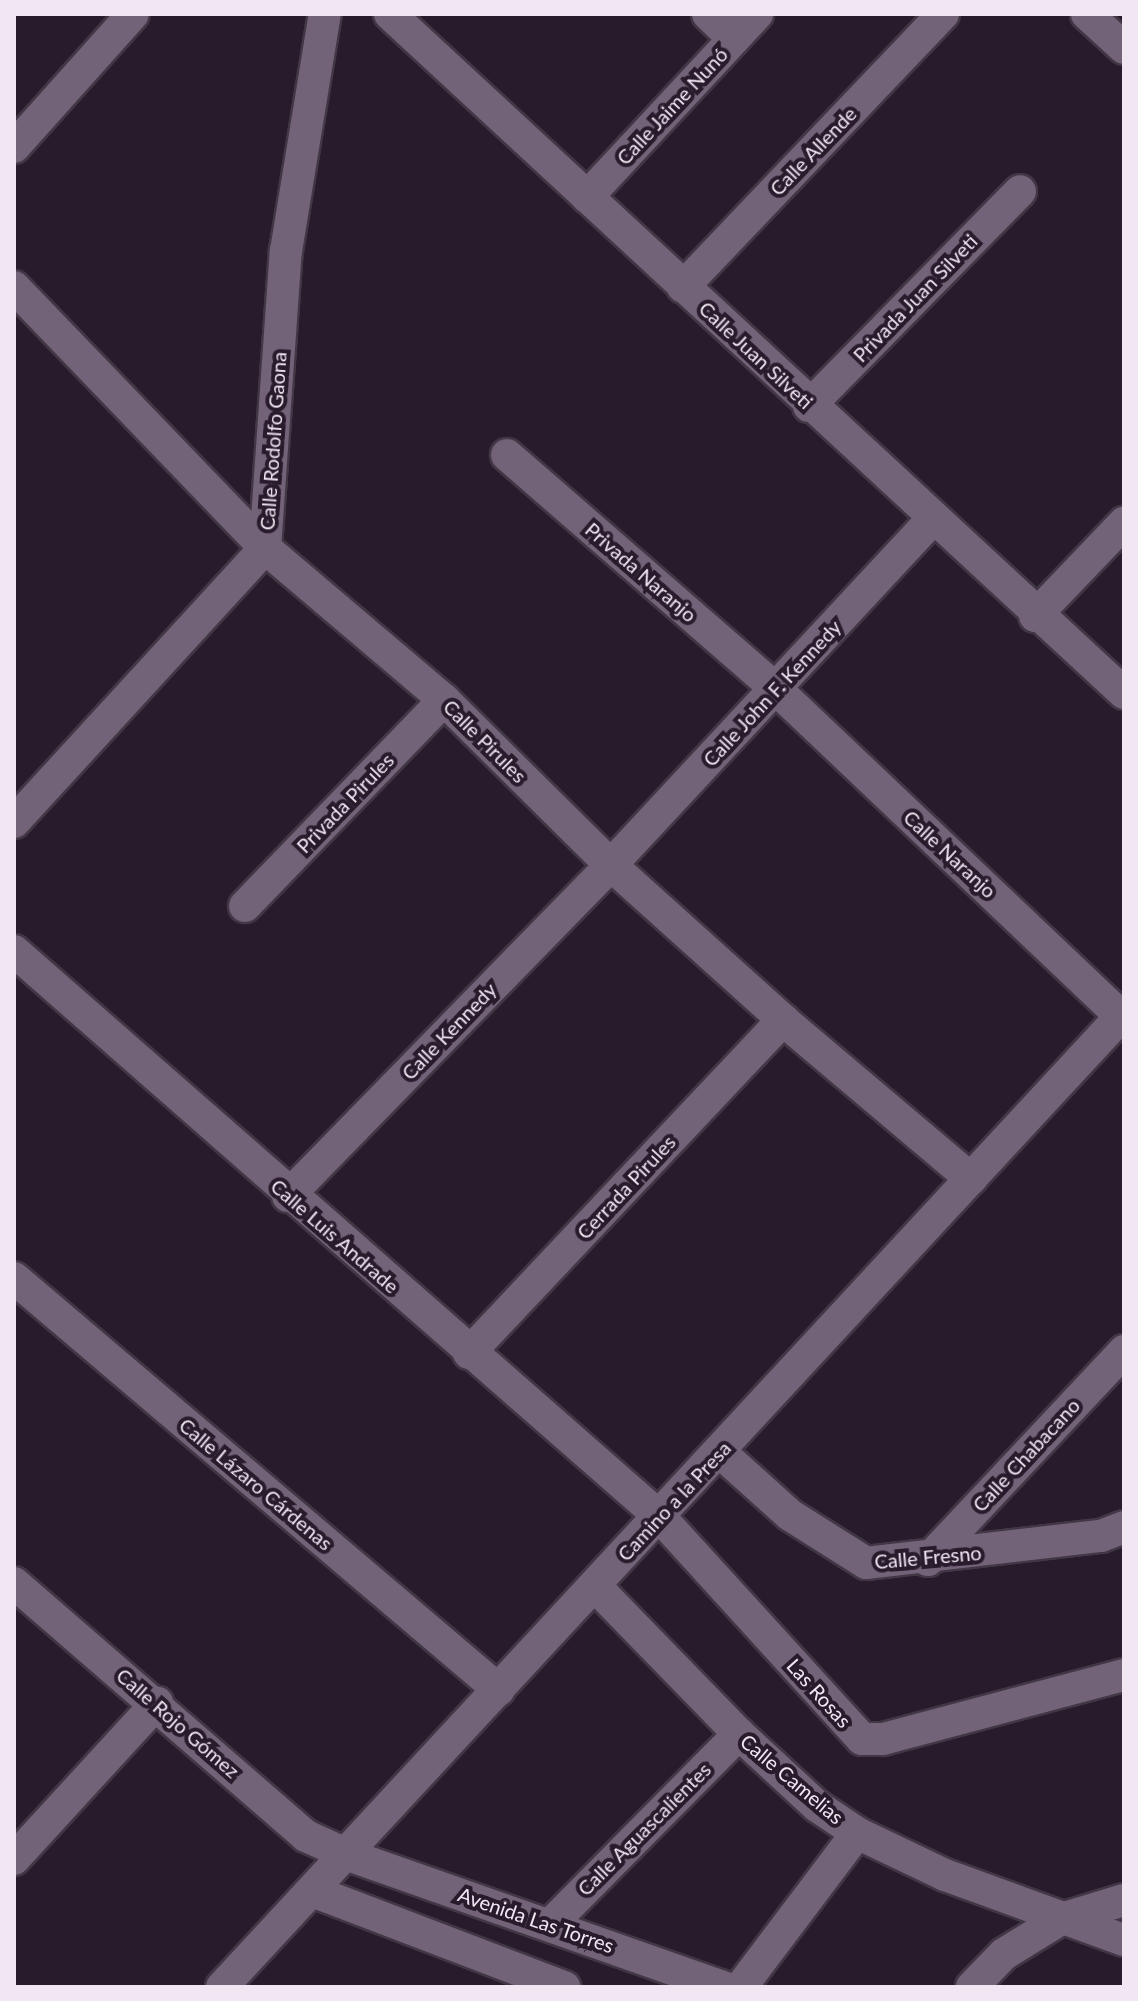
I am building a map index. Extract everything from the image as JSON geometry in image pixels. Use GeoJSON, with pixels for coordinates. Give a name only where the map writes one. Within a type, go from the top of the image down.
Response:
{"type":"FeatureCollection","features":[{"type":"Feature","properties":{"kind":"street"},"geometry":{"type":"LineString","coordinates":[[14,147],[133,14]]}},
{"type":"Feature","properties":{"kind":"street","name":"Calle Rodolfo Gaona"},"geometry":{"type":"LineString","coordinates":[[14,822],[265,548],[286,251],[325,14]]}},
{"type":"Feature","properties":{"kind":"street","name":"Calle Juan Silveti"},"geometry":{"type":"LineString","coordinates":[[390,14],[1035,616],[1124,693]]}},
{"type":"Feature","properties":{"kind":"street"},"geometry":{"type":"LineString","coordinates":[[708,14],[734,39]]}},
{"type":"Feature","properties":{"kind":"street","name":"Calle Jaime Nunó"},"geometry":{"type":"LineString","coordinates":[[587,197],[757,14]]}},
{"type":"Feature","properties":{"kind":"street","name":"Calle Allende"},"geometry":{"type":"LineString","coordinates":[[683,287],[943,14]]}},
{"type":"Feature","properties":{"kind":"street"},"geometry":{"type":"LineString","coordinates":[[1087,14],[1124,48]]}},
{"type":"Feature","properties":{"kind":"street","name":"Privada Juan Silveti"},"geometry":{"type":"LineString","coordinates":[[809,406],[1020,191]]}},
{"type":"Feature","properties":{"kind":"street","name":"Calle Pirules"},"geometry":{"type":"LineString","coordinates":[[14,287],[265,548],[444,700],[611,865],[783,1020],[971,1179]]}},
{"type":"Feature","properties":{"kind":"street","name":"Privada Naranjo"},"geometry":{"type":"LineString","coordinates":[[507,455],[776,689]]}},
{"type":"Feature","properties":{"kind":"street","name":"Calle John F. Kennedy"},"geometry":{"type":"LineString","coordinates":[[611,865],[932,519]]}},
{"type":"Feature","properties":{"kind":"street"},"geometry":{"type":"LineString","coordinates":[[1035,616],[1124,523]]}},
{"type":"Feature","properties":{"kind":"street","name":"Calle Naranjo"},"geometry":{"type":"LineString","coordinates":[[776,689],[1123,1016]]}},
{"type":"Feature","properties":{"kind":"street","name":"Privada Pirules"},"geometry":{"type":"LineString","coordinates":[[245,906],[444,700]]}},
{"type":"Feature","properties":{"kind":"street","name":"Calle Kennedy"},"geometry":{"type":"LineString","coordinates":[[288,1196],[611,865]]}},
{"type":"Feature","properties":{"kind":"street","name":"Calle Luis Andrade"},"geometry":{"type":"LineString","coordinates":[[14,951],[288,1196],[660,1517]]}},
{"type":"Feature","properties":{"kind":"street","name":"Camino a la Presa"},"geometry":{"type":"LineString","coordinates":[[222,1987],[315,1892],[1123,1016]]}},
{"type":"Feature","properties":{"kind":"street","name":"Cerrada Pirules"},"geometry":{"type":"LineString","coordinates":[[469,1353],[783,1020]]}},
{"type":"Feature","properties":{"kind":"street","name":"Calle Lázaro Cárdenas"},"geometry":{"type":"LineString","coordinates":[[14,1278],[499,1690]]}},
{"type":"Feature","properties":{"kind":"street","name":"Calle Chabacano"},"geometry":{"type":"LineString","coordinates":[[928,1560],[1124,1351]]}},
{"type":"Feature","properties":{"kind":"street","name":"Calle Fresno"},"geometry":{"type":"LineString","coordinates":[[720,1452],[790,1515],[866,1563],[928,1560],[1101,1536],[1124,1527]]}},
{"type":"Feature","properties":{"kind":"street","name":"Las Rosas"},"geometry":{"type":"LineString","coordinates":[[660,1517],[862,1739],[883,1739],[1124,1675]]}},
{"type":"Feature","properties":{"kind":"street","name":"Calle Rojo Gómez"},"geometry":{"type":"LineString","coordinates":[[14,1583],[157,1703],[306,1836],[348,1855]]}},
{"type":"Feature","properties":{"kind":"street","name":"Calle Camelias"},"geometry":{"type":"LineString","coordinates":[[595,1586],[739,1734],[817,1806],[857,1833],[945,1875],[1124,1940]]}},
{"type":"Feature","properties":{"kind":"street"},"geometry":{"type":"LineString","coordinates":[[14,1859],[157,1703]]}},
{"type":"Feature","properties":{"kind":"street","name":"Calle Aguascalientes"},"geometry":{"type":"LineString","coordinates":[[550,1925],[739,1734]]}},
{"type":"Feature","properties":{"kind":"street"},"geometry":{"type":"LineString","coordinates":[[741,1987],[857,1833]]}},
{"type":"Feature","properties":{"kind":"street","name":"Avenida Las Torres"},"geometry":{"type":"LineString","coordinates":[[348,1855],[723,1987]]}},
{"type":"Feature","properties":{"kind":"street"},"geometry":{"type":"LineString","coordinates":[[315,1892],[564,1987]]}},
{"type":"Feature","properties":{"kind":"street"},"geometry":{"type":"LineString","coordinates":[[972,1987],[1004,1954],[1061,1919],[1124,1900]]}}]}
